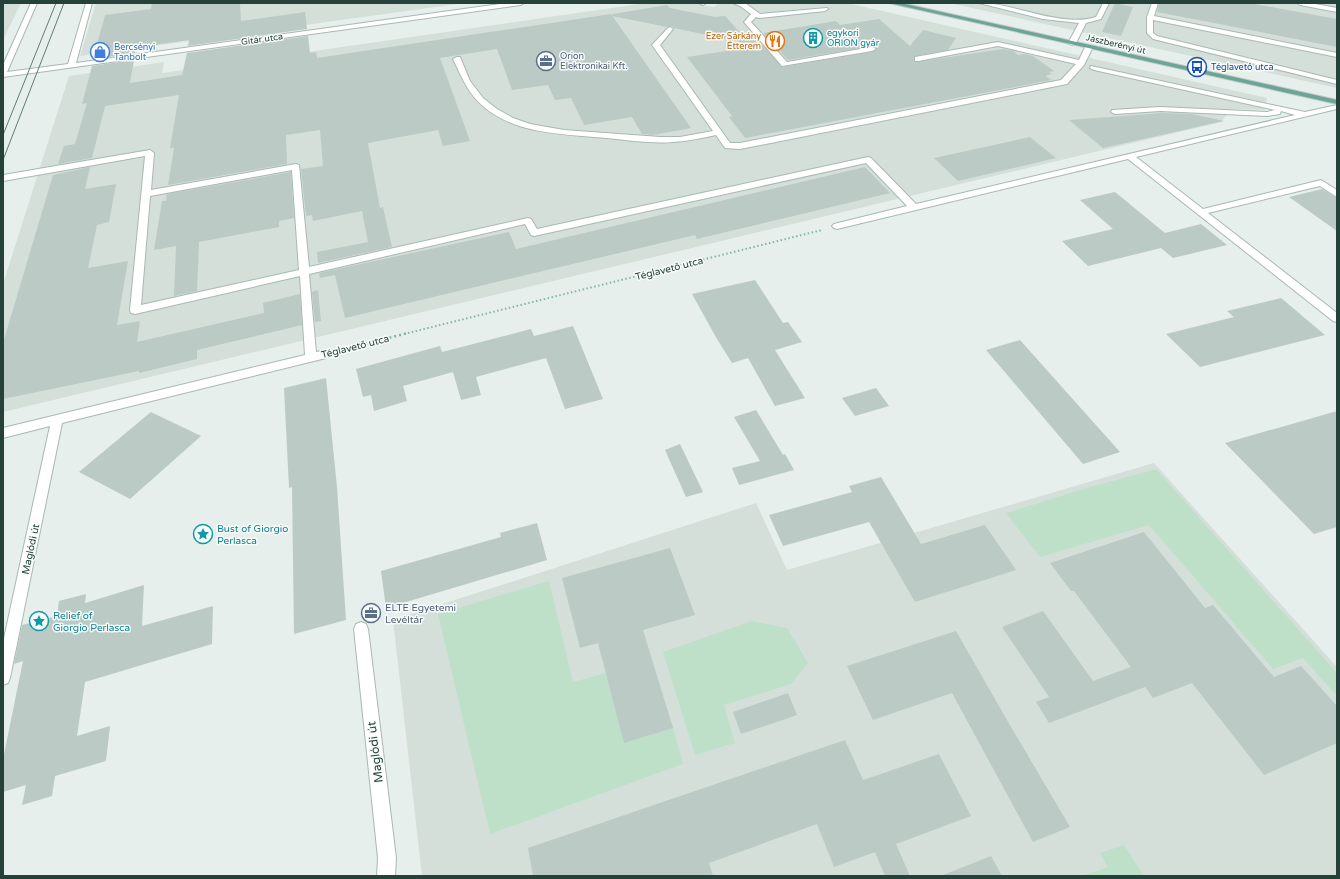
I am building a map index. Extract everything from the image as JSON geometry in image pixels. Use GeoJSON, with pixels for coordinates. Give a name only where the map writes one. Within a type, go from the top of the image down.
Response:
{"type":"FeatureCollection","features":[{"type":"Feature","properties":{"kind":"main road","name":"Jászberényi út"},"geometry":{"type":"LineString","coordinates":[[892,3],[1337,102]]}},
{"type":"Feature","properties":{"kind":"street"},"geometry":{"type":"LineString","coordinates":[[3,74],[34,3]]}},
{"type":"Feature","properties":{"kind":"street"},"geometry":{"type":"LineString","coordinates":[[71,66],[89,3]]}},
{"type":"Feature","properties":{"kind":"street","name":"Gitár utca"},"geometry":{"type":"LineString","coordinates":[[3,74],[71,66],[522,3]]}},
{"type":"Feature","properties":{"kind":"street"},"geometry":{"type":"LineString","coordinates":[[736,3],[747,7],[755,14],[766,16],[825,9]]}},
{"type":"Feature","properties":{"kind":"street"},"geometry":{"type":"LineString","coordinates":[[982,3],[1059,19],[1083,22],[1092,22],[1099,18],[1106,3]]}},
{"type":"Feature","properties":{"kind":"street"},"geometry":{"type":"LineString","coordinates":[[1155,3],[1150,17],[1150,33],[1155,38],[1337,82]]}},
{"type":"Feature","properties":{"kind":"street"},"geometry":{"type":"LineString","coordinates":[[1300,3],[1337,10]]}},
{"type":"Feature","properties":{"kind":"street"},"geometry":{"type":"LineString","coordinates":[[755,14],[747,22],[785,64],[872,49]]}},
{"type":"Feature","properties":{"kind":"street"},"geometry":{"type":"LineString","coordinates":[[1150,17],[1337,54]]}},
{"type":"Feature","properties":{"kind":"street"},"geometry":{"type":"LineString","coordinates":[[1072,43],[1083,22]]}},
{"type":"Feature","properties":{"kind":"street"},"geometry":{"type":"LineString","coordinates":[[670,29],[656,44],[728,146],[740,146],[1064,82],[1081,63],[1089,47]]}},
{"type":"Feature","properties":{"kind":"street"},"geometry":{"type":"LineString","coordinates":[[918,59],[998,44],[1081,63]]}},
{"type":"Feature","properties":{"kind":"street"},"geometry":{"type":"LineString","coordinates":[[457,59],[468,83],[485,102],[503,116],[519,124],[536,129],[555,132],[669,140],[719,132]]}},
{"type":"Feature","properties":{"kind":"street"},"geometry":{"type":"LineString","coordinates":[[1094,68],[1306,115]]}},
{"type":"Feature","properties":{"kind":"street"},"geometry":{"type":"LineString","coordinates":[[837,226],[1337,107]]}},
{"type":"Feature","properties":{"kind":"street"},"geometry":{"type":"LineString","coordinates":[[1115,112],[1160,109],[1267,114],[1284,110]]}},
{"type":"Feature","properties":{"kind":"street"},"geometry":{"type":"LineString","coordinates":[[1267,114],[1266,117],[1273,123]]}},
{"type":"Feature","properties":{"kind":"street"},"geometry":{"type":"LineString","coordinates":[[3,178],[150,153],[135,310],[528,220],[534,233],[868,160],[914,208]]}},
{"type":"Feature","properties":{"kind":"street"},"geometry":{"type":"LineString","coordinates":[[1130,157],[1337,318]]}},
{"type":"Feature","properties":{"kind":"street"},"geometry":{"type":"LineString","coordinates":[[146,194],[296,167],[304,272],[317,356]]}},
{"type":"Feature","properties":{"kind":"street"},"geometry":{"type":"LineString","coordinates":[[1202,212],[1321,183],[1337,194]]}},
{"type":"Feature","properties":{"kind":"street","name":"Téglavető utca"},"geometry":{"type":"LineString","coordinates":[[3,433],[317,356]]}},
{"type":"Feature","properties":{"kind":"street","name":"Maglódi út"},"geometry":{"type":"LineString","coordinates":[[3,678],[57,420]]}},
{"type":"Feature","properties":{"kind":"street","name":"Maglódi út"},"geometry":{"type":"LineString","coordinates":[[361,629],[388,858],[386,876]]}},
{"type":"Feature","properties":{"kind":"path","name":"Téglavető utca"},"geometry":{"type":"LineString","coordinates":[[317,356],[837,226]]}},
{"type":"Feature","properties":{"kind":"shaded area"},"geometry":{"type":"Polygon","coordinates":[[[3,3],[21,3],[3,40],[3,3]]]}},
{"type":"Feature","properties":{"kind":"shaded area"},"geometry":{"type":"Polygon","coordinates":[[[96,3],[465,3],[80,56],[96,3]]]}},
{"type":"Feature","properties":{"kind":"shaded area"},"geometry":{"type":"Polygon","coordinates":[[[646,3],[691,3],[714,7],[719,3],[847,3],[1267,98],[1265,110],[1232,109],[1221,122],[3,412],[3,284],[69,76],[164,62],[162,73],[646,3]]]}},
{"type":"Feature","properties":{"kind":"shaded area"},"geometry":{"type":"Polygon","coordinates":[[[949,3],[1337,3],[1337,88],[949,3]]]}},
{"type":"Feature","properties":{"kind":"shaded area"},"geometry":{"type":"Polygon","coordinates":[[[1154,463],[1337,667],[1337,876],[422,876],[393,620],[756,503],[787,570],[1154,463]]]}},
{"type":"Feature","properties":{"kind":"green space"},"geometry":{"type":"Polygon","coordinates":[[[1156,469],[1337,673],[1337,696],[1303,658],[1273,669],[1149,525],[1040,557],[1006,513],[1156,469]]]}},
{"type":"Feature","properties":{"kind":"green space"},"geometry":{"type":"Polygon","coordinates":[[[549,581],[573,682],[606,673],[673,728],[683,764],[490,834],[438,614],[549,581]]]}},
{"type":"Feature","properties":{"kind":"green space"},"geometry":{"type":"Polygon","coordinates":[[[752,621],[787,628],[808,663],[791,684],[724,705],[735,743],[695,755],[663,652],[752,621]]]}},
{"type":"Feature","properties":{"kind":"green space"},"geometry":{"type":"Polygon","coordinates":[[[1124,845],[1144,876],[1081,876],[1108,867],[1100,853],[1124,845]]]}},
{"type":"Feature","properties":{"kind":"building"},"geometry":{"type":"Polygon","coordinates":[[[152,3],[240,3],[241,21],[305,12],[307,29],[188,46],[189,40],[136,48],[135,53],[93,59],[105,15],[151,9],[152,3]]]}},
{"type":"Feature","properties":{"kind":"building"},"geometry":{"type":"Polygon","coordinates":[[[1115,3],[1133,7],[1121,36],[1102,32],[1115,3]]]}},
{"type":"Feature","properties":{"kind":"building"},"geometry":{"type":"Polygon","coordinates":[[[1159,3],[1249,3],[1337,19],[1337,47],[1157,12],[1159,3]]]}},
{"type":"Feature","properties":{"kind":"building"},"geometry":{"type":"Polygon","coordinates":[[[667,5],[670,8],[715,17],[725,16],[743,36],[753,34],[782,67],[872,52],[877,48],[872,46],[788,60],[763,33],[836,21],[840,25],[879,19],[910,46],[923,30],[956,38],[948,50],[915,56],[915,62],[1003,49],[1013,51],[1018,55],[1025,54],[1033,56],[1054,71],[1049,72],[1052,74],[1045,76],[1052,80],[745,138],[729,117],[732,116],[687,57],[759,46],[674,28],[671,26],[667,27],[612,16],[613,14],[667,5]]]}},
{"type":"Feature","properties":{"kind":"building"},"geometry":{"type":"Polygon","coordinates":[[[611,14],[691,128],[653,135],[642,134],[632,117],[584,125],[571,98],[555,100],[548,85],[512,90],[497,49],[440,58],[470,141],[443,146],[438,130],[368,143],[380,208],[383,207],[392,247],[318,263],[317,252],[368,242],[362,211],[313,221],[312,215],[306,216],[301,169],[323,166],[320,130],[286,135],[287,164],[168,185],[174,148],[170,148],[179,95],[105,106],[92,158],[58,164],[64,146],[75,144],[87,103],[82,104],[92,66],[134,60],[130,83],[182,75],[187,53],[308,36],[310,53],[316,52],[317,58],[611,14]]]}},
{"type":"Feature","properties":{"kind":"building"},"geometry":{"type":"Polygon","coordinates":[[[1162,113],[1192,114],[1224,121],[1103,148],[1069,120],[1162,113]]]}},
{"type":"Feature","properties":{"kind":"building"},"geometry":{"type":"Polygon","coordinates":[[[1030,137],[1056,158],[958,181],[934,158],[1030,137]]]}},
{"type":"Feature","properties":{"kind":"building"},"geometry":{"type":"Polygon","coordinates":[[[90,167],[85,189],[116,184],[109,222],[97,225],[88,268],[128,261],[117,325],[140,321],[137,342],[264,313],[263,303],[300,294],[302,325],[197,350],[197,359],[139,373],[139,371],[3,399],[3,343],[53,175],[90,167]]]}},
{"type":"Feature","properties":{"kind":"building"},"geometry":{"type":"Polygon","coordinates":[[[865,167],[890,193],[697,239],[695,235],[345,318],[335,275],[320,278],[319,273],[509,232],[516,249],[865,167]]]}},
{"type":"Feature","properties":{"kind":"building"},"geometry":{"type":"Polygon","coordinates":[[[291,172],[294,218],[279,221],[279,227],[199,242],[197,291],[174,296],[176,246],[154,250],[162,201],[166,201],[167,194],[291,172]]]}},
{"type":"Feature","properties":{"kind":"building"},"geometry":{"type":"Polygon","coordinates":[[[1322,189],[1337,198],[1337,231],[1289,197],[1322,189]]]}},
{"type":"Feature","properties":{"kind":"building"},"geometry":{"type":"Polygon","coordinates":[[[1115,192],[1165,233],[1201,224],[1227,245],[1173,258],[1161,248],[1088,266],[1062,241],[1113,229],[1080,200],[1115,192]]]}},
{"type":"Feature","properties":{"kind":"building"},"geometry":{"type":"Polygon","coordinates":[[[755,280],[783,323],[788,322],[802,342],[775,350],[805,398],[775,406],[748,358],[732,363],[692,294],[755,280]]]}},
{"type":"Feature","properties":{"kind":"building"},"geometry":{"type":"Polygon","coordinates":[[[318,290],[321,321],[315,322],[312,292],[318,290]]]}},
{"type":"Feature","properties":{"kind":"building"},"geometry":{"type":"Polygon","coordinates":[[[1281,298],[1325,335],[1200,367],[1166,334],[1234,317],[1227,311],[1281,298]]]}},
{"type":"Feature","properties":{"kind":"building"},"geometry":{"type":"Polygon","coordinates":[[[573,326],[603,399],[565,409],[546,358],[476,377],[481,395],[461,400],[453,372],[403,386],[407,401],[374,411],[371,395],[363,397],[356,369],[440,346],[442,352],[531,329],[534,336],[573,326]]]}},
{"type":"Feature","properties":{"kind":"building"},"geometry":{"type":"Polygon","coordinates":[[[1020,340],[1120,452],[1083,464],[986,350],[1020,340]]]}},
{"type":"Feature","properties":{"kind":"building"},"geometry":{"type":"Polygon","coordinates":[[[326,378],[337,487],[346,620],[294,634],[292,487],[289,488],[284,388],[326,378]]]}},
{"type":"Feature","properties":{"kind":"building"},"geometry":{"type":"Polygon","coordinates":[[[876,388],[889,406],[855,416],[842,398],[876,388]]]}},
{"type":"Feature","properties":{"kind":"building"},"geometry":{"type":"Polygon","coordinates":[[[756,410],[783,455],[785,454],[794,470],[739,485],[732,468],[760,461],[734,417],[756,410]]]}},
{"type":"Feature","properties":{"kind":"building"},"geometry":{"type":"Polygon","coordinates":[[[1337,411],[1337,527],[1314,534],[1225,443],[1337,411]]]}},
{"type":"Feature","properties":{"kind":"building"},"geometry":{"type":"Polygon","coordinates":[[[151,412],[201,436],[130,499],[79,472],[151,412]]]}},
{"type":"Feature","properties":{"kind":"building"},"geometry":{"type":"Polygon","coordinates":[[[680,444],[703,492],[686,497],[665,450],[680,444]]]}},
{"type":"Feature","properties":{"kind":"building"},"geometry":{"type":"Polygon","coordinates":[[[881,477],[921,544],[985,525],[1016,570],[915,602],[869,522],[783,546],[769,515],[852,492],[849,486],[881,477]]]}},
{"type":"Feature","properties":{"kind":"building"},"geometry":{"type":"Polygon","coordinates":[[[537,523],[547,560],[386,608],[381,571],[501,537],[500,533],[537,523]]]}},
{"type":"Feature","properties":{"kind":"building"},"geometry":{"type":"Polygon","coordinates":[[[1144,532],[1205,608],[1213,605],[1274,677],[1301,666],[1337,706],[1337,743],[1264,775],[1192,683],[1153,698],[1145,687],[1049,723],[1036,702],[1049,697],[1002,627],[1043,611],[1093,681],[1131,667],[1074,591],[1071,591],[1050,563],[1144,532]]]}},
{"type":"Feature","properties":{"kind":"building"},"geometry":{"type":"Polygon","coordinates":[[[670,548],[695,615],[643,630],[673,728],[624,743],[598,643],[580,648],[562,578],[670,548]]]}},
{"type":"Feature","properties":{"kind":"building"},"geometry":{"type":"Polygon","coordinates":[[[144,585],[142,626],[213,606],[212,644],[85,682],[77,736],[110,726],[106,761],[55,776],[52,796],[22,805],[26,785],[3,792],[3,759],[23,661],[14,664],[22,625],[57,616],[59,601],[86,594],[85,603],[144,585]]]}},
{"type":"Feature","properties":{"kind":"building"},"geometry":{"type":"Polygon","coordinates":[[[956,631],[1070,827],[1033,842],[952,693],[873,720],[847,666],[956,631]]]}},
{"type":"Feature","properties":{"kind":"building"},"geometry":{"type":"Polygon","coordinates":[[[788,693],[797,715],[741,734],[733,712],[788,693]]]}},
{"type":"Feature","properties":{"kind":"building"},"geometry":{"type":"Polygon","coordinates":[[[845,740],[863,780],[939,754],[971,816],[896,844],[910,876],[885,876],[875,852],[834,867],[817,824],[709,863],[713,876],[533,876],[528,848],[845,740]]]}},
{"type":"Feature","properties":{"kind":"building"},"geometry":{"type":"Polygon","coordinates":[[[991,856],[1002,876],[943,876],[943,875],[991,856]]]}},
{"type":"Feature","properties":{"kind":"tram line"},"geometry":{"type":"LineString","coordinates":[[3,135],[56,3]]}},
{"type":"Feature","properties":{"kind":"tram line"},"geometry":{"type":"LineString","coordinates":[[3,160],[64,3]]}},
{"type":"Feature","properties":{"kind":"place","name":"egykori ORION gyár"},"geometry":{"type":"Point","coordinates":[813,38]}},
{"type":"Feature","properties":{"kind":"place","name":"Ezer Sárkány Étterem"},"geometry":{"type":"Point","coordinates":[775,41]}},
{"type":"Feature","properties":{"kind":"place","name":"Bercsényi Tanbolt"},"geometry":{"type":"Point","coordinates":[100,52]}},
{"type":"Feature","properties":{"kind":"place","name":"Orion Elektronikai Kft."},"geometry":{"type":"Point","coordinates":[546,61]}},
{"type":"Feature","properties":{"kind":"place","name":"Téglavető utca"},"geometry":{"type":"Point","coordinates":[1197,67]}},
{"type":"Feature","properties":{"kind":"place","name":"Bust of Giorgio Perlasca"},"geometry":{"type":"Point","coordinates":[203,534]}},
{"type":"Feature","properties":{"kind":"place","name":"ELTE Egyetemi Levéltár"},"geometry":{"type":"Point","coordinates":[371,613]}},
{"type":"Feature","properties":{"kind":"place","name":"Relief of Giorgio Perlasca"},"geometry":{"type":"Point","coordinates":[39,621]}}]}
